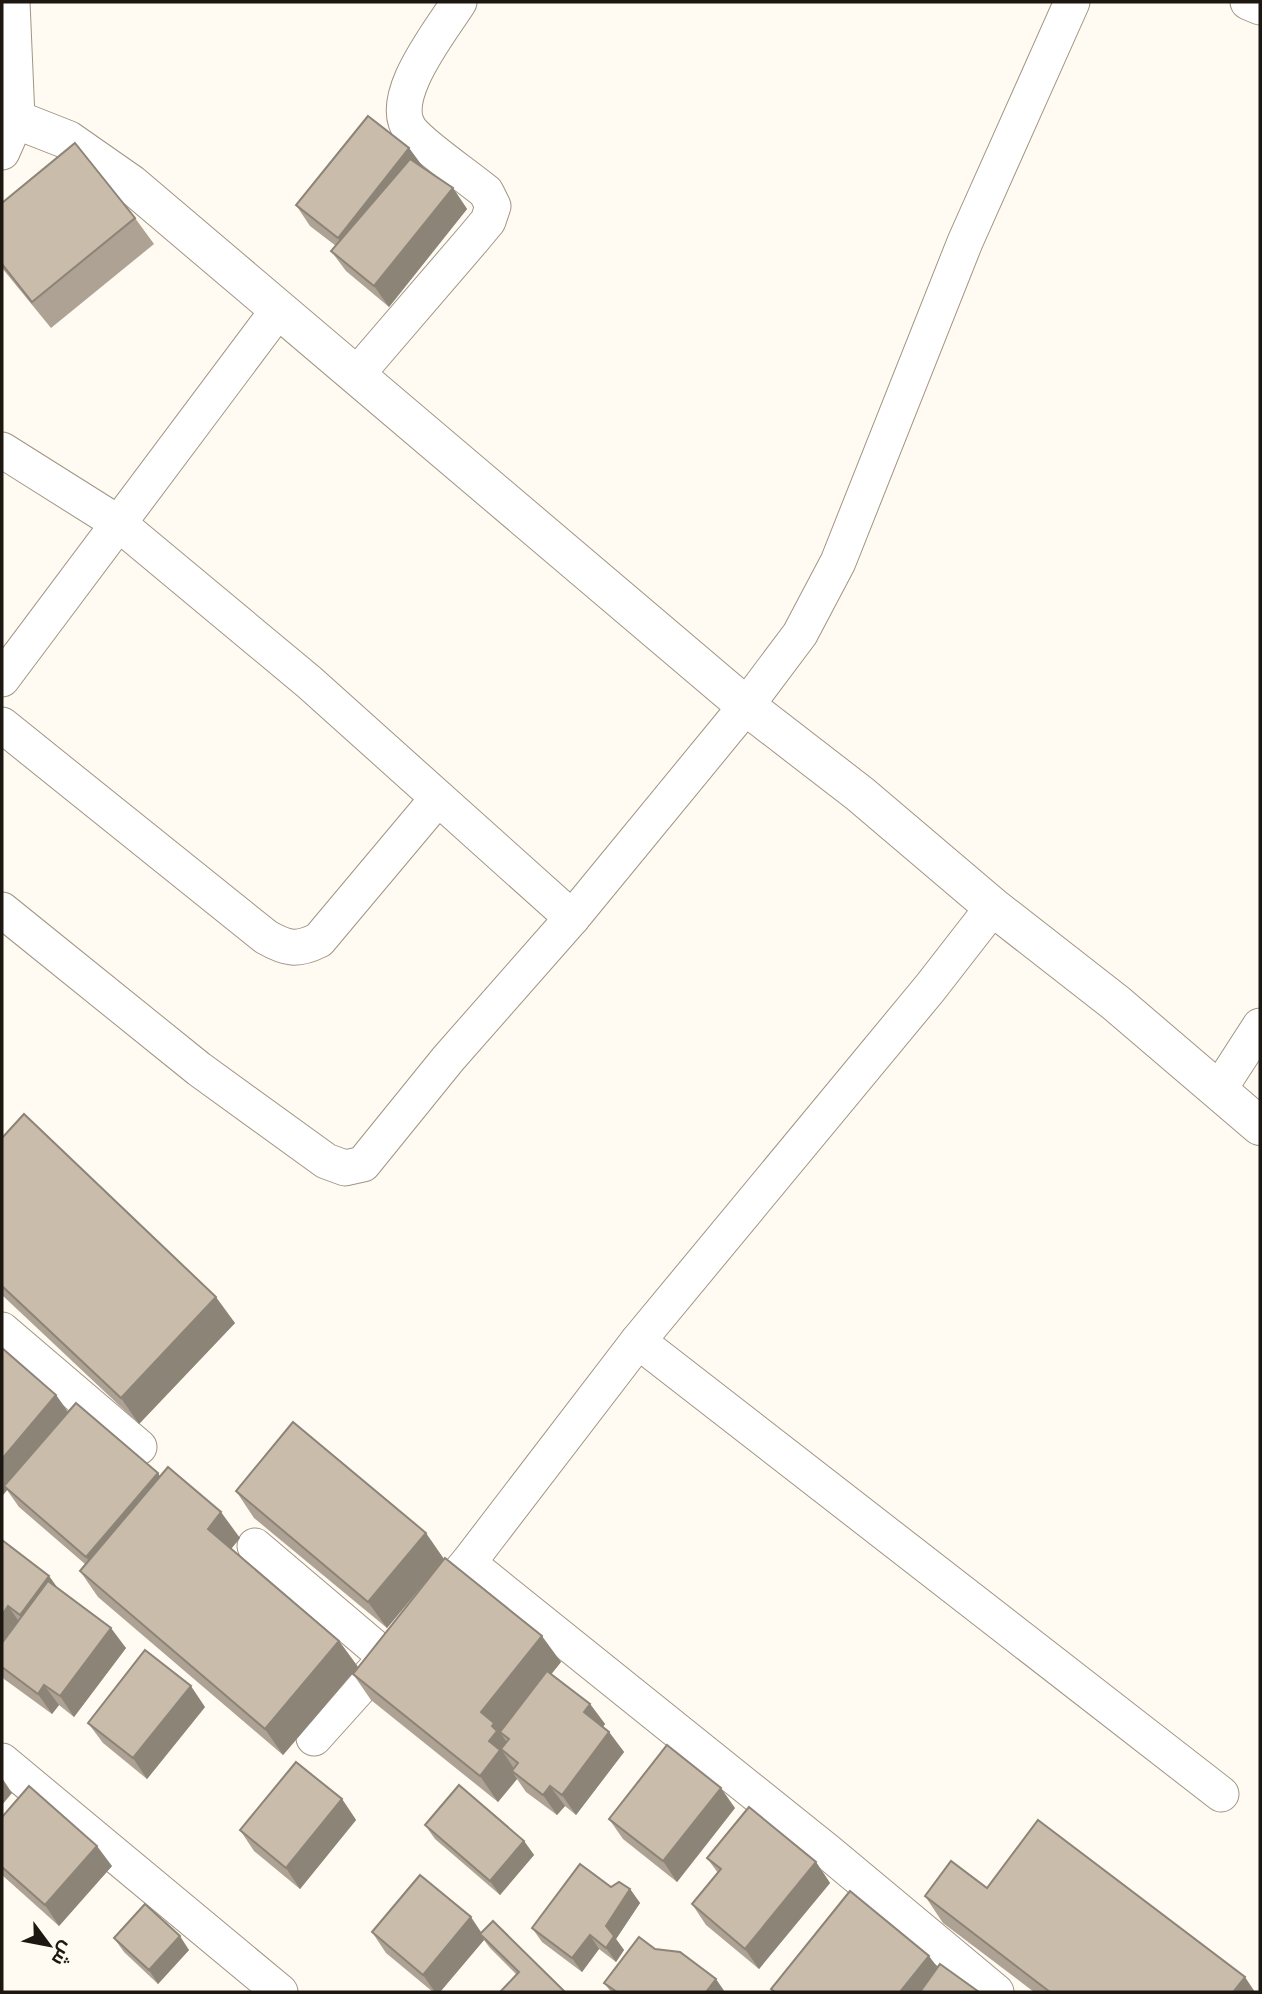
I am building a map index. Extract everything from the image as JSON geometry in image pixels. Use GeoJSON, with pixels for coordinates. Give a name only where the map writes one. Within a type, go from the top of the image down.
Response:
{"type":"FeatureCollection","features":[{"type":"Feature","properties":{"kind":"main road"},"geometry":{"type":"LineString","coordinates":[[9,116],[68,140],[101,161],[357,374],[747,706],[860,794],[993,906],[1116,1003],[1260,1126]]}},
{"type":"Feature","properties":{"kind":"street"},"geometry":{"type":"LineString","coordinates":[[2,152],[9,116],[12,2]]}},
{"type":"Feature","properties":{"kind":"street"},"geometry":{"type":"LineString","coordinates":[[357,374],[488,221],[493,206],[486,192],[410,130],[403,111],[404,91],[459,2]]}},
{"type":"Feature","properties":{"kind":"street"},"geometry":{"type":"LineString","coordinates":[[2,910],[198,1069],[326,1161],[345,1168],[363,1164],[448,1059],[572,918],[747,706],[800,634],[822,597],[965,242],[1072,2]]}},
{"type":"Feature","properties":{"kind":"street"},"geometry":{"type":"LineString","coordinates":[[1248,2],[1260,7]]}},
{"type":"Feature","properties":{"kind":"street"},"geometry":{"type":"LineString","coordinates":[[2,679],[279,309]]}},
{"type":"Feature","properties":{"kind":"street"},"geometry":{"type":"LineString","coordinates":[[2,450],[118,523],[309,682],[572,918]]}},
{"type":"Feature","properties":{"kind":"street"},"geometry":{"type":"LineString","coordinates":[[2,725],[266,937],[287,949],[305,947],[319,940],[438,798]]}},
{"type":"Feature","properties":{"kind":"street"},"geometry":{"type":"LineString","coordinates":[[314,1738],[468,1563],[638,1341],[930,988],[993,906]]}},
{"type":"Feature","properties":{"kind":"street"},"geometry":{"type":"LineString","coordinates":[[1218,1091],[1260,1026]]}},
{"type":"Feature","properties":{"kind":"street"},"geometry":{"type":"LineString","coordinates":[[2,1330],[139,1447]]}},
{"type":"Feature","properties":{"kind":"street"},"geometry":{"type":"LineString","coordinates":[[638,1341],[1221,1794]]}},
{"type":"Feature","properties":{"kind":"street"},"geometry":{"type":"LineString","coordinates":[[255,1546],[387,1658]]}},
{"type":"Feature","properties":{"kind":"street"},"geometry":{"type":"LineString","coordinates":[[468,1563],[828,1852],[996,1992]]}},
{"type":"Feature","properties":{"kind":"street"},"geometry":{"type":"LineString","coordinates":[[2,1761],[280,1992]]}},
{"type":"Feature","properties":{"kind":"building"},"geometry":{"type":"Polygon","coordinates":[[[368,116],[409,148],[338,238],[296,205],[368,116]]]}},
{"type":"Feature","properties":{"kind":"building"},"geometry":{"type":"Polygon","coordinates":[[[75,143],[135,218],[32,302],[2,264],[2,203],[75,143]]]}},
{"type":"Feature","properties":{"kind":"building"},"geometry":{"type":"Polygon","coordinates":[[[410,159],[453,188],[374,286],[331,251],[410,159]]]}},
{"type":"Feature","properties":{"kind":"building"},"geometry":{"type":"Polygon","coordinates":[[[24,1114],[216,1297],[121,1398],[2,1286],[2,1138],[24,1114]]]}},
{"type":"Feature","properties":{"kind":"building"},"geometry":{"type":"Polygon","coordinates":[[[2,1348],[56,1395],[2,1459],[2,1348]]]}},
{"type":"Feature","properties":{"kind":"building"},"geometry":{"type":"Polygon","coordinates":[[[76,1403],[158,1473],[86,1557],[4,1486],[76,1403]]]}},
{"type":"Feature","properties":{"kind":"building"},"geometry":{"type":"Polygon","coordinates":[[[293,1422],[426,1533],[368,1602],[236,1491],[293,1422]]]}},
{"type":"Feature","properties":{"kind":"building"},"geometry":{"type":"Polygon","coordinates":[[[168,1467],[221,1512],[208,1529],[339,1641],[265,1729],[80,1571],[168,1467]]]}},
{"type":"Feature","properties":{"kind":"building"},"geometry":{"type":"Polygon","coordinates":[[[2,1540],[49,1576],[20,1615],[8,1606],[2,1615],[2,1540]]]}},
{"type":"Feature","properties":{"kind":"building"},"geometry":{"type":"Polygon","coordinates":[[[445,1558],[542,1636],[481,1712],[494,1723],[492,1726],[497,1731],[489,1741],[500,1750],[480,1776],[353,1674],[445,1558]]]}},
{"type":"Feature","properties":{"kind":"building"},"geometry":{"type":"Polygon","coordinates":[[[48,1581],[111,1628],[60,1696],[44,1685],[38,1694],[2,1667],[2,1643],[48,1581]]]}},
{"type":"Feature","properties":{"kind":"building"},"geometry":{"type":"Polygon","coordinates":[[[145,1650],[191,1686],[133,1758],[88,1723],[145,1650]]]}},
{"type":"Feature","properties":{"kind":"building"},"geometry":{"type":"Polygon","coordinates":[[[547,1671],[590,1704],[584,1712],[609,1732],[562,1795],[550,1786],[543,1795],[512,1771],[518,1763],[501,1749],[509,1739],[500,1732],[547,1671]]]}},
{"type":"Feature","properties":{"kind":"building"},"geometry":{"type":"Polygon","coordinates":[[[667,1745],[721,1788],[663,1861],[609,1819],[667,1745]]]}},
{"type":"Feature","properties":{"kind":"building"},"geometry":{"type":"Polygon","coordinates":[[[296,1762],[342,1799],[286,1868],[240,1830],[296,1762]]]}},
{"type":"Feature","properties":{"kind":"building"},"geometry":{"type":"Polygon","coordinates":[[[459,1785],[524,1841],[490,1881],[425,1825],[459,1785]]]}},
{"type":"Feature","properties":{"kind":"building"},"geometry":{"type":"Polygon","coordinates":[[[29,1786],[97,1846],[45,1905],[2,1867],[2,1817],[29,1786]]]}},
{"type":"Feature","properties":{"kind":"building"},"geometry":{"type":"Polygon","coordinates":[[[749,1807],[816,1862],[745,1949],[692,1904],[721,1869],[707,1858],[749,1807]]]}},
{"type":"Feature","properties":{"kind":"building"},"geometry":{"type":"Polygon","coordinates":[[[1038,1820],[1245,1977],[1233,1992],[1050,1992],[925,1896],[951,1861],[987,1888],[1038,1820]]]}},
{"type":"Feature","properties":{"kind":"building"},"geometry":{"type":"Polygon","coordinates":[[[580,1864],[611,1887],[619,1882],[630,1889],[606,1926],[614,1936],[606,1948],[590,1935],[572,1958],[532,1928],[580,1864]]]}},
{"type":"Feature","properties":{"kind":"building"},"geometry":{"type":"Polygon","coordinates":[[[420,1875],[471,1917],[423,1975],[372,1932],[420,1875]]]}},
{"type":"Feature","properties":{"kind":"building"},"geometry":{"type":"Polygon","coordinates":[[[850,1891],[929,1956],[900,1992],[775,1992],[771,1989],[850,1891]]]}},
{"type":"Feature","properties":{"kind":"building"},"geometry":{"type":"Polygon","coordinates":[[[145,1904],[180,1936],[149,1970],[114,1938],[145,1904]]]}},
{"type":"Feature","properties":{"kind":"building"},"geometry":{"type":"Polygon","coordinates":[[[493,1921],[565,1992],[500,1992],[519,1972],[480,1934],[493,1921]]]}},
{"type":"Feature","properties":{"kind":"building"},"geometry":{"type":"Polygon","coordinates":[[[639,1937],[655,1949],[680,1952],[716,1979],[706,1992],[617,1992],[604,1983],[639,1937]]]}},
{"type":"Feature","properties":{"kind":"building"},"geometry":{"type":"Polygon","coordinates":[[[940,1964],[979,1992],[920,1992],[940,1964]]]}}]}
